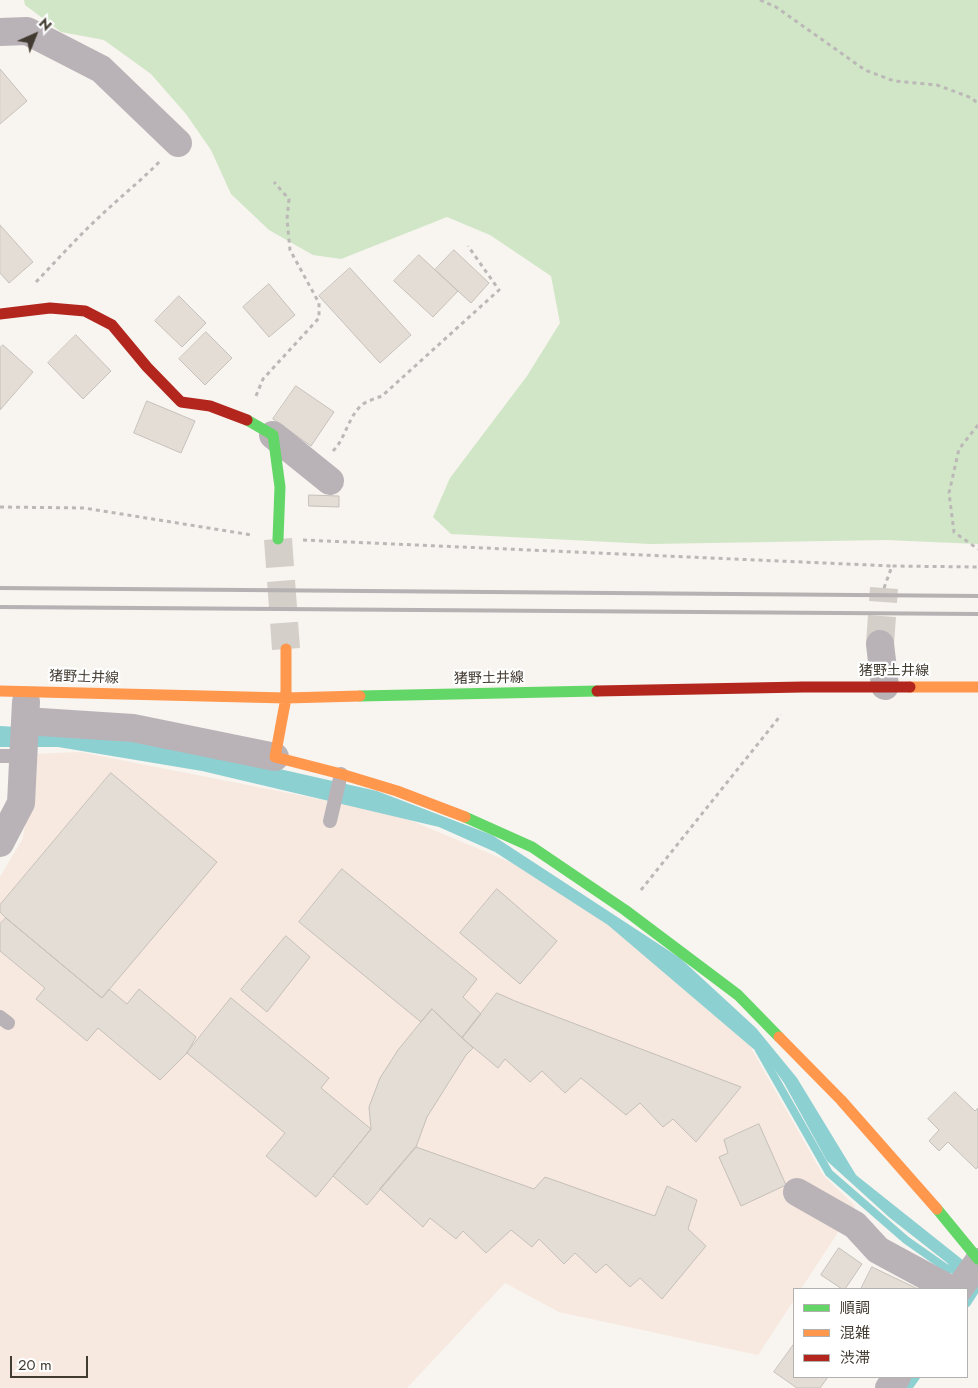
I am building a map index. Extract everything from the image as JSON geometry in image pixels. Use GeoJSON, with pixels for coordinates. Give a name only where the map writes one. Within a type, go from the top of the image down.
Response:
{"type":"FeatureCollection","features":[{"type":"Feature","properties":{"kind":"street"},"geometry":{"type":"LineString","coordinates":[[0,32],[27,31],[101,69],[178,143]]}},
{"type":"Feature","properties":{"kind":"street"},"geometry":{"type":"LineString","coordinates":[[3,313],[50,308],[85,311],[112,325],[147,367],[181,402],[210,406],[246,419],[273,435],[322,475]]}},
{"type":"Feature","properties":{"kind":"street"},"geometry":{"type":"LineString","coordinates":[[273,435],[280,487],[278,539]]}},
{"type":"Feature","properties":{"kind":"street"},"geometry":{"type":"LineString","coordinates":[[880,644],[885,686]]}},
{"type":"Feature","properties":{"kind":"street"},"geometry":{"type":"LineString","coordinates":[[275,757],[286,698],[286,649]]}},
{"type":"Feature","properties":{"kind":"street","name":"猪野土井線"},"geometry":{"type":"LineString","coordinates":[[13,691],[286,698],[803,687],[978,687]]}},
{"type":"Feature","properties":{"kind":"street"},"geometry":{"type":"LineString","coordinates":[[0,843],[21,803],[12,756],[25,721],[13,691]]}},
{"type":"Feature","properties":{"kind":"street"},"geometry":{"type":"LineString","coordinates":[[25,721],[133,728],[275,757],[397,791],[474,820],[532,847],[625,910],[738,994],[841,1100],[928,1198],[965,1277]]}},
{"type":"Feature","properties":{"kind":"street"},"geometry":{"type":"LineString","coordinates":[[797,1192],[855,1224],[878,1250],[965,1277]]}},
{"type":"Feature","properties":{"kind":"lane"},"geometry":{"type":"LineString","coordinates":[[330,821],[341,774]]}},
{"type":"Feature","properties":{"kind":"path"},"geometry":{"type":"LineString","coordinates":[[760,0],[776,7],[865,70],[894,81],[937,85],[972,98],[978,104]]}},
{"type":"Feature","properties":{"kind":"path"},"geometry":{"type":"LineString","coordinates":[[3,313],[78,238],[141,181],[178,143]]}},
{"type":"Feature","properties":{"kind":"path"},"geometry":{"type":"LineString","coordinates":[[246,419],[263,379],[319,318],[319,303],[290,250],[287,219],[289,199],[274,182]]}},
{"type":"Feature","properties":{"kind":"path"},"geometry":{"type":"LineString","coordinates":[[322,475],[351,420],[363,405],[382,396],[499,290],[468,246]]}},
{"type":"Feature","properties":{"kind":"path"},"geometry":{"type":"LineString","coordinates":[[978,425],[959,449],[949,493],[954,532],[978,549]]}},
{"type":"Feature","properties":{"kind":"path"},"geometry":{"type":"LineString","coordinates":[[0,507],[84,508],[278,539],[892,566],[978,567]]}},
{"type":"Feature","properties":{"kind":"path"},"geometry":{"type":"LineString","coordinates":[[884,588],[892,566]]}},
{"type":"Feature","properties":{"kind":"path"},"geometry":{"type":"LineString","coordinates":[[625,910],[803,687]]}},
{"type":"Feature","properties":{"kind":"shaded area"},"geometry":{"type":"Polygon","coordinates":[[[80,752],[395,814],[515,864],[615,929],[750,1046],[823,1175],[855,1206],[802,1288],[793,1288],[793,1302],[758,1355],[559,1312],[505,1283],[407,1388],[0,1388],[0,877],[23,838],[35,754],[80,752]]]}},
{"type":"Feature","properties":{"kind":"green space"},"geometry":{"type":"Polygon","coordinates":[[[24,0],[978,0],[978,544],[886,540],[650,544],[451,534],[433,517],[450,478],[527,376],[560,323],[551,276],[490,235],[447,217],[341,259],[313,255],[269,230],[231,194],[211,150],[186,114],[151,74],[104,40],[61,32],[25,5],[24,0]]]}},
{"type":"Feature","properties":{"kind":"water"},"geometry":{"type":"Polygon","coordinates":[[[0,726],[120,733],[377,791],[492,835],[680,958],[756,1028],[797,1078],[856,1175],[964,1261],[978,1264],[978,1292],[946,1262],[890,1218],[827,1161],[784,1083],[770,1063],[608,925],[495,852],[439,827],[202,771],[58,747],[0,747],[0,726]]]}},
{"type":"Feature","properties":{"kind":"building"},"geometry":{"type":"Polygon","coordinates":[[[0,69],[27,101],[0,124],[0,69]]]}},
{"type":"Feature","properties":{"kind":"building"},"geometry":{"type":"Polygon","coordinates":[[[0,225],[33,262],[9,283],[0,273],[0,225]]]}},
{"type":"Feature","properties":{"kind":"building"},"geometry":{"type":"Polygon","coordinates":[[[454,250],[489,283],[471,303],[435,270],[454,250]]]}},
{"type":"Feature","properties":{"kind":"building"},"geometry":{"type":"Polygon","coordinates":[[[419,255],[458,291],[433,317],[394,281],[419,255]]]}},
{"type":"Feature","properties":{"kind":"building"},"geometry":{"type":"Polygon","coordinates":[[[350,268],[411,335],[380,363],[319,296],[350,268]]]}},
{"type":"Feature","properties":{"kind":"building"},"geometry":{"type":"Polygon","coordinates":[[[269,284],[295,315],[269,337],[243,307],[269,284]]]}},
{"type":"Feature","properties":{"kind":"building"},"geometry":{"type":"Polygon","coordinates":[[[179,296],[206,323],[182,347],[155,321],[179,296]]]}},
{"type":"Feature","properties":{"kind":"building"},"geometry":{"type":"Polygon","coordinates":[[[206,332],[232,358],[205,385],[179,359],[206,332]]]}},
{"type":"Feature","properties":{"kind":"building"},"geometry":{"type":"Polygon","coordinates":[[[76,335],[111,371],[83,399],[48,363],[76,335]]]}},
{"type":"Feature","properties":{"kind":"building"},"geometry":{"type":"Polygon","coordinates":[[[3,345],[33,372],[0,410],[0,348],[3,345]]]}},
{"type":"Feature","properties":{"kind":"building"},"geometry":{"type":"Polygon","coordinates":[[[296,386],[334,412],[311,446],[273,419],[296,386]]]}},
{"type":"Feature","properties":{"kind":"building"},"geometry":{"type":"Polygon","coordinates":[[[147,401],[195,421],[181,453],[134,433],[147,401]]]}},
{"type":"Feature","properties":{"kind":"building"},"geometry":{"type":"Polygon","coordinates":[[[309,495],[339,496],[339,507],[309,506],[309,495]]]}},
{"type":"Feature","properties":{"kind":"building"},"geometry":{"type":"Polygon","coordinates":[[[111,773],[217,862],[102,998],[6,918],[0,912],[0,905],[111,773]]]}},
{"type":"Feature","properties":{"kind":"building"},"geometry":{"type":"Polygon","coordinates":[[[342,869],[477,979],[463,997],[481,1014],[462,1038],[432,1009],[421,1022],[299,922],[342,869]]]}},
{"type":"Feature","properties":{"kind":"building"},"geometry":{"type":"Polygon","coordinates":[[[497,889],[557,941],[520,984],[460,933],[497,889]]]}},
{"type":"Feature","properties":{"kind":"building"},"geometry":{"type":"Polygon","coordinates":[[[6,918],[102,998],[109,989],[127,1004],[139,989],[196,1037],[187,1053],[160,1080],[98,1028],[87,1041],[36,999],[45,988],[0,951],[0,924],[6,918]]]}},
{"type":"Feature","properties":{"kind":"building"},"geometry":{"type":"Polygon","coordinates":[[[286,936],[310,957],[267,1012],[241,990],[286,936]]]}},
{"type":"Feature","properties":{"kind":"building"},"geometry":{"type":"Polygon","coordinates":[[[497,993],[741,1087],[696,1142],[673,1119],[663,1127],[640,1103],[626,1115],[581,1078],[565,1093],[542,1071],[530,1082],[505,1059],[498,1068],[462,1038],[497,993]]]}},
{"type":"Feature","properties":{"kind":"building"},"geometry":{"type":"Polygon","coordinates":[[[231,998],[329,1078],[321,1088],[371,1129],[316,1197],[266,1156],[285,1133],[187,1053],[231,998]]]}},
{"type":"Feature","properties":{"kind":"building"},"geometry":{"type":"Polygon","coordinates":[[[432,1009],[473,1048],[466,1055],[427,1117],[416,1147],[367,1205],[333,1176],[371,1129],[369,1107],[380,1078],[398,1050],[432,1009]]]}},
{"type":"Feature","properties":{"kind":"building"},"geometry":{"type":"Polygon","coordinates":[[[955,1092],[975,1111],[978,1108],[978,1167],[976,1169],[948,1142],[939,1151],[929,1141],[939,1130],[928,1119],[955,1092]]]}},
{"type":"Feature","properties":{"kind":"building"},"geometry":{"type":"Polygon","coordinates":[[[759,1124],[786,1185],[741,1206],[719,1157],[728,1153],[724,1140],[759,1124]]]}},
{"type":"Feature","properties":{"kind":"building"},"geometry":{"type":"Polygon","coordinates":[[[416,1147],[534,1189],[545,1177],[655,1216],[667,1186],[697,1200],[688,1229],[706,1246],[662,1299],[640,1278],[630,1287],[606,1264],[596,1273],[575,1253],[564,1264],[539,1239],[532,1247],[511,1230],[486,1253],[463,1231],[456,1239],[430,1218],[423,1227],[380,1189],[416,1147]]]}},
{"type":"Feature","properties":{"kind":"building"},"geometry":{"type":"Polygon","coordinates":[[[839,1248],[862,1264],[846,1288],[840,1288],[821,1275],[839,1248]]]}},
{"type":"Feature","properties":{"kind":"building"},"geometry":{"type":"Polygon","coordinates":[[[872,1267],[916,1288],[862,1288],[872,1267]]]}},
{"type":"Feature","properties":{"kind":"building"},"geometry":{"type":"Polygon","coordinates":[[[793,1345],[793,1378],[827,1378],[820,1388],[797,1388],[774,1372],[793,1345]]]}},
{"type":"Feature","properties":{"kind":"waterway"},"geometry":{"type":"LineString","coordinates":[[759,1050],[829,1173],[906,1240],[946,1268],[962,1272]]}},
{"type":"Feature","properties":{"kind":"waterway"},"geometry":{"type":"LineString","coordinates":[[968,1301],[978,1286]]}},
{"type":"Feature","properties":{"kind":"waterway"},"geometry":{"type":"LineString","coordinates":[[908,1388],[915,1378]]}},
{"type":"Feature","properties":{"kind":"tunnel"},"geometry":{"type":"LineString","coordinates":[[278,539],[286,649]]}},
{"type":"Feature","properties":{"kind":"tunnel"},"geometry":{"type":"LineString","coordinates":[[880,644],[884,588]]}},
{"type":"Feature","properties":{"kind":"railway"},"geometry":{"type":"LineString","coordinates":[[0,588],[978,596]]}},
{"type":"Feature","properties":{"kind":"railway"},"geometry":{"type":"LineString","coordinates":[[0,607],[978,614]]}},
{"type":"Feature","properties":{"kind":"traffic: fast"},"geometry":{"type":"LineString","coordinates":[[247,420],[273,435],[280,487],[278,539]]}},
{"type":"Feature","properties":{"kind":"traffic: fast"},"geometry":{"type":"LineString","coordinates":[[360,696],[597,691]]}},
{"type":"Feature","properties":{"kind":"traffic: fast"},"geometry":{"type":"LineString","coordinates":[[465,817],[532,847],[625,910],[738,995],[779,1037]]}},
{"type":"Feature","properties":{"kind":"traffic: fast"},"geometry":{"type":"LineString","coordinates":[[937,1209],[978,1259]]}},
{"type":"Feature","properties":{"kind":"traffic: slow"},"geometry":{"type":"LineString","coordinates":[[286,649],[286,698],[275,757],[397,791],[465,817]]}},
{"type":"Feature","properties":{"kind":"traffic: slow"},"geometry":{"type":"LineString","coordinates":[[910,687],[978,687]]}},
{"type":"Feature","properties":{"kind":"traffic: slow"},"geometry":{"type":"LineString","coordinates":[[0,691],[286,698],[360,696]]}},
{"type":"Feature","properties":{"kind":"traffic: slow"},"geometry":{"type":"LineString","coordinates":[[779,1037],[841,1100],[937,1209]]}},
{"type":"Feature","properties":{"kind":"traffic: jam"},"geometry":{"type":"LineString","coordinates":[[0,314],[50,308],[85,311],[112,325],[147,367],[181,402],[210,406],[247,420]]}},
{"type":"Feature","properties":{"kind":"traffic: jam"},"geometry":{"type":"LineString","coordinates":[[597,691],[910,687]]}}]}
